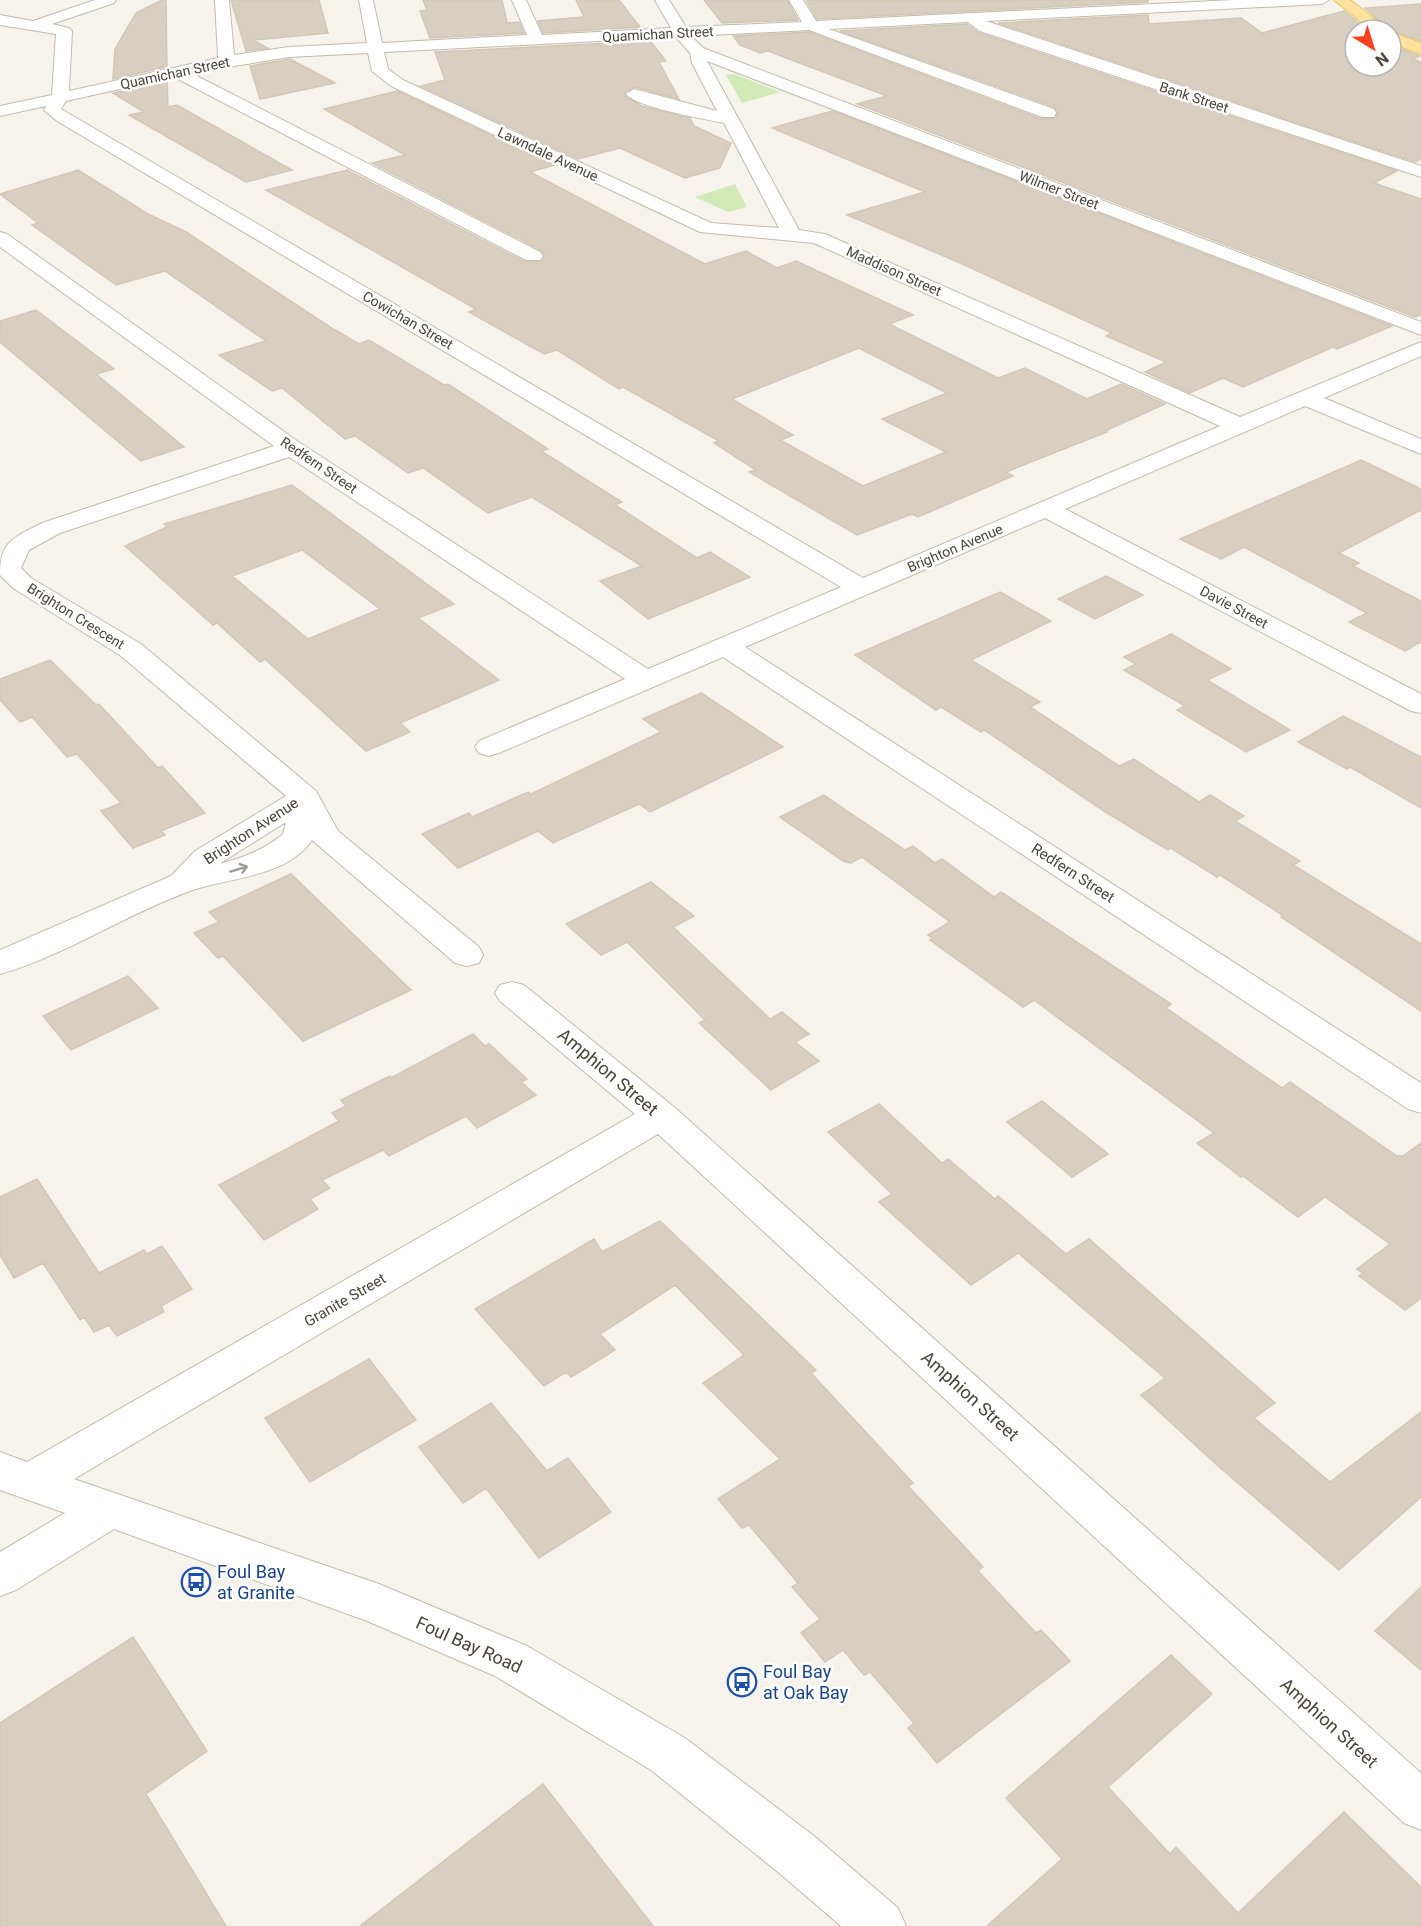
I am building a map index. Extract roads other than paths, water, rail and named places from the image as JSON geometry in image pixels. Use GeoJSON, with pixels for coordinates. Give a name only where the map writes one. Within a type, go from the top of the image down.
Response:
{"type":"FeatureCollection","features":[{"type":"Feature","properties":{"kind":"main road"},"geometry":{"type":"LineString","coordinates":[[1341,0],[1365,18]]}},
{"type":"Feature","properties":{"kind":"main road"},"geometry":{"type":"LineString","coordinates":[[1403,42],[1421,49]]}},
{"type":"Feature","properties":{"kind":"street"},"geometry":{"type":"LineString","coordinates":[[47,4],[71,0]]}},
{"type":"Feature","properties":{"kind":"street"},"geometry":{"type":"LineString","coordinates":[[0,38],[109,0]]}},
{"type":"Feature","properties":{"kind":"street"},"geometry":{"type":"LineString","coordinates":[[222,0],[226,61]]}},
{"type":"Feature","properties":{"kind":"street","name":"Lawndale Avenue"},"geometry":{"type":"LineString","coordinates":[[366,0],[380,71],[397,83],[707,228],[729,232],[791,233]]}},
{"type":"Feature","properties":{"kind":"street"},"geometry":{"type":"LineString","coordinates":[[519,0],[537,40]]}},
{"type":"Feature","properties":{"kind":"street"},"geometry":{"type":"LineString","coordinates":[[662,0],[683,33],[687,44],[697,51],[700,63],[791,233]]}},
{"type":"Feature","properties":{"kind":"street"},"geometry":{"type":"LineString","coordinates":[[796,0],[812,26],[824,33],[1048,113]]}},
{"type":"Feature","properties":{"kind":"street","name":"Quamichan Street"},"geometry":{"type":"LineString","coordinates":[[0,111],[226,61],[289,52],[970,18],[1083,6],[1322,0]]}},
{"type":"Feature","properties":{"kind":"street"},"geometry":{"type":"LineString","coordinates":[[928,6],[938,19]]}},
{"type":"Feature","properties":{"kind":"street"},"geometry":{"type":"LineString","coordinates":[[0,11],[24,8]]}},
{"type":"Feature","properties":{"kind":"street","name":"Bank Street"},"geometry":{"type":"LineString","coordinates":[[970,18],[985,28],[1421,172]]}},
{"type":"Feature","properties":{"kind":"street"},"geometry":{"type":"LineString","coordinates":[[0,20],[32,26]]}},
{"type":"Feature","properties":{"kind":"street","name":"Cowichan Street"},"geometry":{"type":"LineString","coordinates":[[32,26],[64,31],[60,98],[52,110],[862,588]]}},
{"type":"Feature","properties":{"kind":"street","name":"Wilmer Street"},"geometry":{"type":"LineString","coordinates":[[697,51],[1421,329]]}},
{"type":"Feature","properties":{"kind":"street"},"geometry":{"type":"LineString","coordinates":[[176,72],[533,256]]}},
{"type":"Feature","properties":{"kind":"street"},"geometry":{"type":"LineString","coordinates":[[634,94],[678,108],[732,120]]}},
{"type":"Feature","properties":{"kind":"street"},"geometry":{"type":"LineString","coordinates":[[678,108],[722,102]]}},
{"type":"Feature","properties":{"kind":"street","name":"Maddison Street"},"geometry":{"type":"LineString","coordinates":[[791,233],[818,238],[836,245],[1240,426]]}},
{"type":"Feature","properties":{"kind":"street","name":"Redfern Street"},"geometry":{"type":"LineString","coordinates":[[0,238],[292,448],[646,680]]}},
{"type":"Feature","properties":{"kind":"street","name":"Brighton Avenue"},"geometry":{"type":"LineString","coordinates":[[489,747],[1421,348]]}},
{"type":"Feature","properties":{"kind":"street"},"geometry":{"type":"LineString","coordinates":[[1305,398],[1421,447]]}},
{"type":"Feature","properties":{"kind":"street","name":"Brighton Crescent"},"geometry":{"type":"LineString","coordinates":[[292,448],[51,528],[18,546],[8,569],[22,583],[131,650],[304,797]]}},
{"type":"Feature","properties":{"kind":"street","name":"Davie Street"},"geometry":{"type":"LineString","coordinates":[[1046,509],[1421,705]]}},
{"type":"Feature","properties":{"kind":"street","name":"Redfern Street"},"geometry":{"type":"LineString","coordinates":[[725,646],[1421,1100]]}},
{"type":"Feature","properties":{"kind":"street"},"geometry":{"type":"LineString","coordinates":[[304,797],[325,836],[466,955]]}},
{"type":"Feature","properties":{"kind":"street","name":"Brighton Avenue"},"geometry":{"type":"LineString","coordinates":[[0,963],[182,883],[232,871],[281,852],[298,838],[304,797]]}},
{"type":"Feature","properties":{"kind":"street","name":"Amphion Street"},"geometry":{"type":"LineString","coordinates":[[512,993],[661,1116],[1421,1806]]}},
{"type":"Feature","properties":{"kind":"street","name":"Granite Street"},"geometry":{"type":"LineString","coordinates":[[14,1477],[661,1116]]}},
{"type":"Feature","properties":{"kind":"street","name":"Foul Bay Road"},"geometry":{"type":"LineString","coordinates":[[14,1477],[379,1605],[511,1661],[668,1754],[796,1854],[880,1926]]}},
{"type":"Feature","properties":{"kind":"street"},"geometry":{"type":"LineString","coordinates":[[0,1576],[110,1509]]}},
{"type":"Feature","properties":{"kind":"place","name":"Foul Bay at Granite"},"geometry":{"type":"Point","coordinates":[196,1582]}},
{"type":"Feature","properties":{"kind":"place","name":"Foul Bay at Oak Bay"},"geometry":{"type":"Point","coordinates":[742,1682]}}]}
